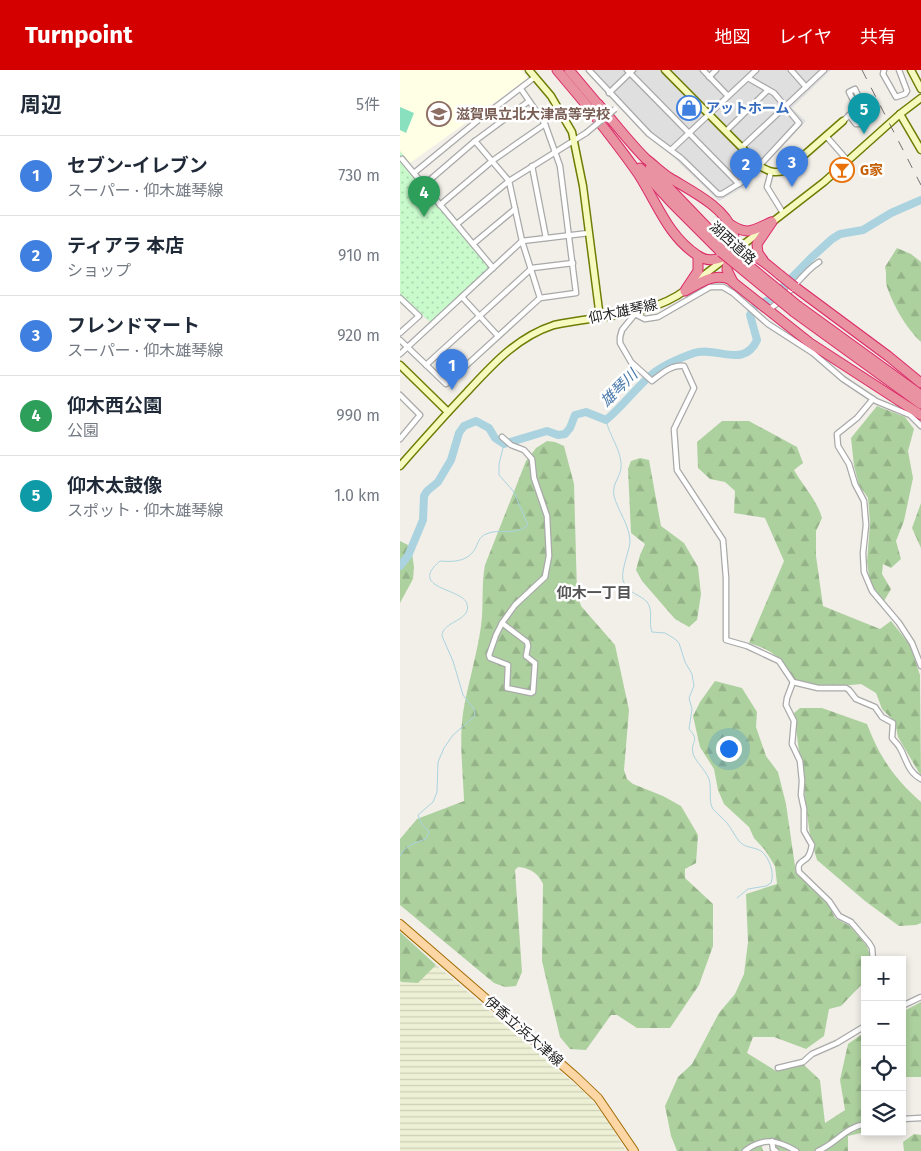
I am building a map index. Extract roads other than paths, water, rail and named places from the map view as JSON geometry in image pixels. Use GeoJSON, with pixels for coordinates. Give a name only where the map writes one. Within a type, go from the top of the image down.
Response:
{"type":"FeatureCollection","features":[{"type":"Feature","properties":{"kind":"highway","name":"湖西道路"},"geometry":{"type":"LineString","coordinates":[[557,70],[594,108]]}},
{"type":"Feature","properties":{"kind":"highway","name":"湖西道路"},"geometry":{"type":"LineString","coordinates":[[569,70],[594,108],[649,179],[726,251],[796,309],[921,404]]}},
{"type":"Feature","properties":{"kind":"highway"},"geometry":{"type":"LineString","coordinates":[[594,108],[645,158],[669,177],[702,198],[718,211],[728,223],[739,230],[748,232],[772,222]]}},
{"type":"Feature","properties":{"kind":"highway"},"geometry":{"type":"LineString","coordinates":[[594,108],[638,174],[671,230],[698,256],[716,260],[726,251],[734,238],[728,223]]}},
{"type":"Feature","properties":{"kind":"highway"},"geometry":{"type":"LineString","coordinates":[[766,264],[756,246],[761,235],[772,222]]}},
{"type":"Feature","properties":{"kind":"highway"},"geometry":{"type":"LineString","coordinates":[[726,251],[748,253],[766,264],[921,383]]}},
{"type":"Feature","properties":{"kind":"highway"},"geometry":{"type":"LineString","coordinates":[[726,251],[727,270],[734,282]]}},
{"type":"Feature","properties":{"kind":"highway"},"geometry":{"type":"LineString","coordinates":[[685,291],[698,273],[698,256]]}},
{"type":"Feature","properties":{"kind":"highway"},"geometry":{"type":"LineString","coordinates":[[685,291],[716,277],[726,278],[734,282],[810,343],[921,415]]}},
{"type":"Feature","properties":{"kind":"highway","name":"湖西道路"},"geometry":{"type":"LineString","coordinates":[[796,309],[921,396]]}},
{"type":"Feature","properties":{"kind":"main road"},"geometry":{"type":"LineString","coordinates":[[529,70],[551,96],[572,132],[583,186],[600,318]]}},
{"type":"Feature","properties":{"kind":"main road"},"geometry":{"type":"LineString","coordinates":[[665,70],[760,166],[771,172],[786,170],[843,121]]}},
{"type":"Feature","properties":{"kind":"main road"},"geometry":{"type":"LineString","coordinates":[[911,70],[921,89]]}},
{"type":"Feature","properties":{"kind":"main road","name":"仰木雄琴線"},"geometry":{"type":"LineString","coordinates":[[400,466],[506,351],[528,336],[554,325],[635,313],[663,303],[685,291],[726,251],[772,222],[824,182],[900,114],[921,98]]}},
{"type":"Feature","properties":{"kind":"main road"},"geometry":{"type":"LineString","coordinates":[[900,114],[921,150]]}},
{"type":"Feature","properties":{"kind":"main road"},"geometry":{"type":"LineString","coordinates":[[400,365],[448,412]]}},
{"type":"Feature","properties":{"kind":"main road","name":"伊香立浜大津線"},"geometry":{"type":"LineString","coordinates":[[400,924],[598,1098],[634,1151]]}},
{"type":"Feature","properties":{"kind":"street"},"geometry":{"type":"LineString","coordinates":[[589,70],[648,134],[671,150],[718,194],[722,194],[748,178],[799,123],[774,94],[748,78]]}},
{"type":"Feature","properties":{"kind":"street"},"geometry":{"type":"LineString","coordinates":[[703,70],[728,96]]}},
{"type":"Feature","properties":{"kind":"street"},"geometry":{"type":"LineString","coordinates":[[709,77],[716,70]]}},
{"type":"Feature","properties":{"kind":"street"},"geometry":{"type":"LineString","coordinates":[[671,150],[756,70]]}},
{"type":"Feature","properties":{"kind":"street"},"geometry":{"type":"LineString","coordinates":[[791,70],[806,87]]}},
{"type":"Feature","properties":{"kind":"street"},"geometry":{"type":"LineString","coordinates":[[742,147],[824,70]]}},
{"type":"Feature","properties":{"kind":"street"},"geometry":{"type":"LineString","coordinates":[[884,70],[883,74],[896,97],[905,94],[907,91],[899,70]]}},
{"type":"Feature","properties":{"kind":"street"},"geometry":{"type":"LineString","coordinates":[[609,92],[630,71],[688,134],[739,184]]}},
{"type":"Feature","properties":{"kind":"street"},"geometry":{"type":"LineString","coordinates":[[414,173],[535,77]]}},
{"type":"Feature","properties":{"kind":"street"},"geometry":{"type":"LineString","coordinates":[[400,340],[446,384],[540,298],[576,293],[560,166],[556,151],[545,124],[521,88]]}},
{"type":"Feature","properties":{"kind":"street"},"geometry":{"type":"LineString","coordinates":[[843,121],[854,122],[858,125],[866,120],[868,115],[855,89],[849,92],[857,108],[865,110]]}},
{"type":"Feature","properties":{"kind":"street"},"geometry":{"type":"LineString","coordinates":[[726,131],[768,90]]}},
{"type":"Feature","properties":{"kind":"street"},"geometry":{"type":"LineString","coordinates":[[424,185],[529,100]]}},
{"type":"Feature","properties":{"kind":"street"},"geometry":{"type":"LineString","coordinates":[[457,224],[509,181],[556,151],[574,142],[620,104]]}},
{"type":"Feature","properties":{"kind":"street"},"geometry":{"type":"LineString","coordinates":[[843,121],[857,108]]}},
{"type":"Feature","properties":{"kind":"street"},"geometry":{"type":"LineString","coordinates":[[849,115],[854,122]]}},
{"type":"Feature","properties":{"kind":"street"},"geometry":{"type":"LineString","coordinates":[[440,205],[492,161],[545,124]]}},
{"type":"Feature","properties":{"kind":"street"},"geometry":{"type":"LineString","coordinates":[[826,136],[848,161]]}},
{"type":"Feature","properties":{"kind":"street"},"geometry":{"type":"LineString","coordinates":[[476,141],[509,181],[522,241],[540,298]]}},
{"type":"Feature","properties":{"kind":"street"},"geometry":{"type":"LineString","coordinates":[[402,159],[493,268]]}},
{"type":"Feature","properties":{"kind":"street"},"geometry":{"type":"LineString","coordinates":[[532,166],[546,238]]}},
{"type":"Feature","properties":{"kind":"street"},"geometry":{"type":"LineString","coordinates":[[771,172],[767,187],[783,214]]}},
{"type":"Feature","properties":{"kind":"street"},"geometry":{"type":"LineString","coordinates":[[473,244],[515,209]]}},
{"type":"Feature","properties":{"kind":"street"},"geometry":{"type":"LineString","coordinates":[[400,354],[522,241],[589,233]]}},
{"type":"Feature","properties":{"kind":"street"},"geometry":{"type":"LineString","coordinates":[[759,317],[778,304],[800,278],[820,262]]}},
{"type":"Feature","properties":{"kind":"street"},"geometry":{"type":"LineString","coordinates":[[426,365],[532,268],[573,263]]}},
{"type":"Feature","properties":{"kind":"street"},"geometry":{"type":"LineString","coordinates":[[921,426],[910,415],[873,400],[813,353],[759,317],[723,287],[710,287],[695,298],[658,317],[645,319],[635,313],[622,330],[620,343],[631,362],[645,375],[652,380],[663,372],[680,365],[684,366],[694,388],[674,428],[677,470],[723,540],[726,578],[726,640],[747,646],[779,661],[792,682],[818,688],[846,688],[850,690],[856,699],[875,708],[882,717],[892,722],[892,738],[900,746],[903,758],[914,775],[921,779]]}},
{"type":"Feature","properties":{"kind":"street"},"geometry":{"type":"LineString","coordinates":[[462,297],[498,336]]}},
{"type":"Feature","properties":{"kind":"street"},"geometry":{"type":"LineString","coordinates":[[400,298],[419,316],[400,332]]}},
{"type":"Feature","properties":{"kind":"street"},"geometry":{"type":"LineString","coordinates":[[400,395],[420,415],[400,439]]}},
{"type":"Feature","properties":{"kind":"street"},"geometry":{"type":"LineString","coordinates":[[873,400],[857,418],[837,434],[838,446],[849,464],[855,484],[864,500],[866,525],[863,562],[867,580],[878,600],[906,633],[921,666]]}},
{"type":"Feature","properties":{"kind":"street"},"geometry":{"type":"LineString","coordinates":[[502,437],[511,445],[524,450],[532,459],[534,478],[547,516],[549,556],[545,577],[515,605],[502,623],[489,655],[490,658],[508,665],[507,688],[531,693],[533,692],[535,663],[526,656],[527,642],[502,623]]}},
{"type":"Feature","properties":{"kind":"street"},"geometry":{"type":"LineString","coordinates":[[792,682],[786,698],[786,705],[794,721],[792,744],[800,762],[804,831],[812,845],[807,858],[800,862],[798,867],[803,877],[830,901],[839,916],[851,922],[869,943],[872,948],[873,956]]}},
{"type":"Feature","properties":{"kind":"street"},"geometry":{"type":"LineString","coordinates":[[906,1004],[921,997]]}},
{"type":"Feature","properties":{"kind":"street"},"geometry":{"type":"LineString","coordinates":[[778,1068],[803,1062],[812,1054],[837,1043],[861,1028]]}},
{"type":"Feature","properties":{"kind":"street"},"geometry":{"type":"LineString","coordinates":[[906,1119],[921,1118]]}},
{"type":"Feature","properties":{"kind":"street"},"geometry":{"type":"LineString","coordinates":[[818,1151],[836,1142],[843,1133],[861,1125]]}},
{"type":"Feature","properties":{"kind":"street"},"geometry":{"type":"LineString","coordinates":[[745,1151],[755,1143],[765,1140],[785,1144],[796,1151]]}},
{"type":"Feature","properties":{"kind":"street"},"geometry":{"type":"LineString","coordinates":[[772,1141],[773,1149],[776,1151]]}},
{"type":"Feature","properties":{"kind":"waterway","name":"雄琴川"},"geometry":{"type":"LineString","coordinates":[[400,566],[408,556],[423,520],[424,496],[438,482],[451,460],[459,433],[464,426],[476,421],[489,428],[495,438],[504,444],[547,431],[558,435],[565,434],[570,428],[575,415],[586,412],[606,420],[650,376],[677,360],[694,353],[703,352],[729,355],[745,353],[752,349],[757,340],[750,315],[755,306],[771,299],[832,239],[840,234],[863,230],[891,213],[921,200]]}},
{"type":"Feature","properties":{"kind":"waterway"},"geometry":{"type":"LineString","coordinates":[[606,420],[619,452],[621,463],[614,487],[614,496],[626,524],[630,542],[623,574],[624,583],[628,589],[649,605],[652,632],[665,633],[679,643],[685,662],[692,674],[694,686],[689,698],[692,709],[689,729],[695,739],[692,749],[697,762],[709,779],[713,809],[727,823],[740,842],[761,851],[770,866],[771,883],[766,886],[748,889],[737,898]]}},
{"type":"Feature","properties":{"kind":"waterway"},"geometry":{"type":"LineString","coordinates":[[400,856],[408,847],[426,839],[429,832],[421,823],[418,815],[433,802],[437,792],[438,762],[444,748],[453,735],[475,716],[474,709],[463,695],[453,661],[442,636],[443,631],[447,627],[465,614],[467,604],[456,594],[433,583],[430,577],[432,570],[440,561],[455,561],[468,557],[475,549],[480,538],[486,534],[491,532],[517,531],[527,526],[514,492],[499,475],[499,464],[504,444]]}},
{"type":"Feature","properties":{"kind":"railway"},"geometry":{"type":"LineString","coordinates":[[862,70],[921,185]]}},
{"type":"Feature","properties":{"kind":"place","name":"アットホーム"},"geometry":{"type":"Point","coordinates":[689,108]}},
{"type":"Feature","properties":{"kind":"place","name":"滋賀県立北大津高等学校"},"geometry":{"type":"Point","coordinates":[439,114]}},
{"type":"Feature","properties":{"kind":"place","name":"仰木太鼓像"},"geometry":{"type":"Point","coordinates":[864,134]}},
{"type":"Feature","properties":{"kind":"place","name":"G家"},"geometry":{"type":"Point","coordinates":[842,170]}},
{"type":"Feature","properties":{"kind":"place","name":"フレンドマート"},"geometry":{"type":"Point","coordinates":[792,187]}},
{"type":"Feature","properties":{"kind":"place","name":"ティアラ 本店"},"geometry":{"type":"Point","coordinates":[746,189]}},
{"type":"Feature","properties":{"kind":"place","name":"仰木西公園"},"geometry":{"type":"Point","coordinates":[424,217]}},
{"type":"Feature","properties":{"kind":"place","name":"セブン-イレブン"},"geometry":{"type":"Point","coordinates":[452,390]}},
{"type":"Feature","properties":{"kind":"district","name":"仰木一丁目"},"geometry":{"type":"Point","coordinates":[594,593]}}]}
